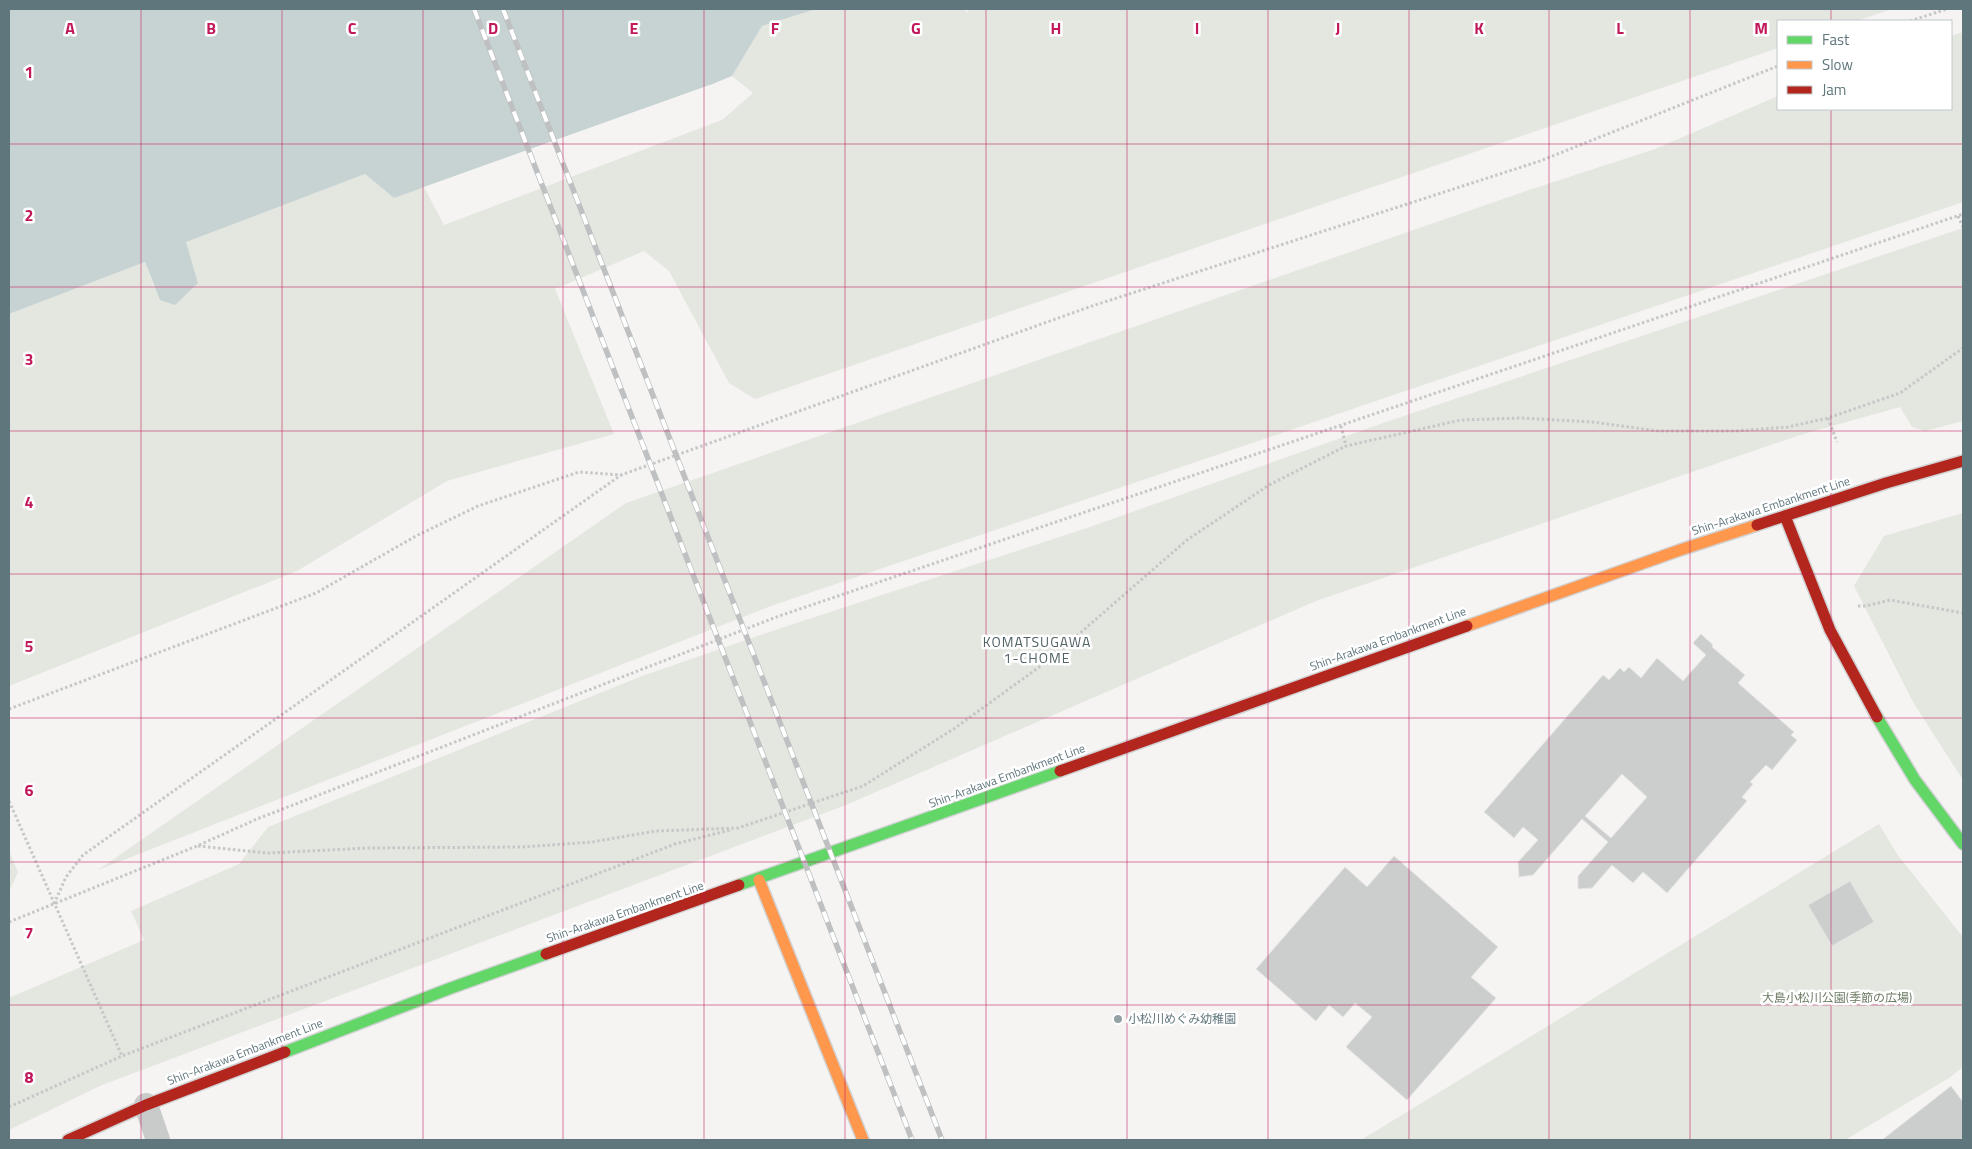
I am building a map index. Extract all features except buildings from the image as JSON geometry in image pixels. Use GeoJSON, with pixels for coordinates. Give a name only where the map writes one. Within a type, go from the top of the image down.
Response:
{"type":"FeatureCollection","features":[{"type":"Feature","properties":{"kind":"street","name":"Shin-Arakawa Embankment Line"},"geometry":{"type":"LineString","coordinates":[[68,1140],[146,1105],[451,988],[759,880],[1662,556],[1963,461]]}},
{"type":"Feature","properties":{"kind":"street"},"geometry":{"type":"LineString","coordinates":[[1786,516],[1830,630],[1862,692],[1915,780],[1963,844]]}},
{"type":"Feature","properties":{"kind":"street"},"geometry":{"type":"LineString","coordinates":[[759,880],[863,1140]]}},
{"type":"Feature","properties":{"kind":"lane"},"geometry":{"type":"LineString","coordinates":[[146,1105],[158,1140]]}},
{"type":"Feature","properties":{"kind":"path"},"geometry":{"type":"LineString","coordinates":[[1913,20],[1947,9]]}},
{"type":"Feature","properties":{"kind":"path"},"geometry":{"type":"LineString","coordinates":[[54,904],[66,877],[83,855],[621,475],[1089,307],[1540,161],[1777,66]]}},
{"type":"Feature","properties":{"kind":"path"},"geometry":{"type":"LineString","coordinates":[[9,922],[197,846],[257,819],[779,616],[1963,214]]}},
{"type":"Feature","properties":{"kind":"path"},"geometry":{"type":"LineString","coordinates":[[1958,216],[1963,227]]}},
{"type":"Feature","properties":{"kind":"path"},"geometry":{"type":"LineString","coordinates":[[9,1107],[122,1056],[675,844],[738,828],[864,786],[955,728],[1049,660],[1187,540],[1269,485],[1346,446],[1461,420],[1522,418],[1592,422],[1659,431],[1735,431],[1788,427],[1828,418],[1900,393],[1963,348]]}},
{"type":"Feature","properties":{"kind":"path"},"geometry":{"type":"LineString","coordinates":[[1828,418],[1837,442]]}},
{"type":"Feature","properties":{"kind":"path"},"geometry":{"type":"LineString","coordinates":[[1341,426],[1346,446]]}},
{"type":"Feature","properties":{"kind":"path"},"geometry":{"type":"LineString","coordinates":[[9,709],[316,593],[416,536],[478,506],[579,472],[621,475]]}},
{"type":"Feature","properties":{"kind":"path"},"geometry":{"type":"LineString","coordinates":[[1855,606],[1866,606],[1890,600],[1963,614]]}},
{"type":"Feature","properties":{"kind":"path"},"geometry":{"type":"LineString","coordinates":[[9,801],[122,1056]]}},
{"type":"Feature","properties":{"kind":"path"},"geometry":{"type":"LineString","coordinates":[[197,846],[268,853],[370,848],[523,847],[592,842],[656,831],[738,828]]}},
{"type":"Feature","properties":{"kind":"green space"},"geometry":{"type":"Polygon","coordinates":[[[816,9],[963,9],[967,12],[971,9],[1892,9],[1859,20],[1777,20],[1777,48],[755,399],[729,383],[669,271],[644,251],[555,289],[614,434],[447,481],[297,571],[9,686],[9,314],[145,262],[154,287],[198,283],[185,242],[365,174],[394,198],[424,187],[444,225],[722,120],[753,93],[732,76],[762,26],[816,9]]]}},
{"type":"Feature","properties":{"kind":"green space"},"geometry":{"type":"Polygon","coordinates":[[[1963,32],[1963,202],[771,606],[98,870],[626,503],[1532,189],[1655,149],[1777,96],[1777,110],[1952,110],[1952,36],[1963,32]]]}},
{"type":"Feature","properties":{"kind":"green space"},"geometry":{"type":"Polygon","coordinates":[[[1963,228],[1963,421],[1925,431],[1912,427],[1900,407],[1800,435],[1316,601],[846,805],[102,1085],[9,1130],[9,994],[11,997],[144,940],[131,911],[239,864],[268,827],[642,676],[778,629],[1087,528],[1386,422],[1963,228]]]}},
{"type":"Feature","properties":{"kind":"green space"},"geometry":{"type":"Polygon","coordinates":[[[1963,513],[1963,780],[1913,702],[1854,586],[1884,536],[1963,513]]]}},
{"type":"Feature","properties":{"kind":"green space","name":"大島小松川公園(季節の広場)"},"geometry":{"type":"Polygon","coordinates":[[[1879,824],[1897,854],[1963,937],[1963,1067],[1949,1078],[1845,1140],[1361,1140],[1879,824]]]}},
{"type":"Feature","properties":{"kind":"green space"},"geometry":{"type":"Polygon","coordinates":[[[9,851],[18,872],[9,892],[9,851]]]}},
{"type":"Feature","properties":{"kind":"shaded area"},"geometry":{"type":"Polygon","coordinates":[[[9,9],[816,9],[762,26],[732,76],[710,85],[394,198],[365,174],[186,242],[198,283],[175,305],[160,300],[145,262],[9,314],[9,9]]]}},
{"type":"Feature","properties":{"kind":"pier"},"geometry":{"type":"Polygon","coordinates":[[[710,85],[711,87],[426,190],[424,187],[710,85]]]}},
{"type":"Feature","properties":{"kind":"railway"},"geometry":{"type":"LineString","coordinates":[[474,9],[912,1140]]}},
{"type":"Feature","properties":{"kind":"railway"},"geometry":{"type":"LineString","coordinates":[[503,9],[942,1140]]}},
{"type":"Feature","properties":{"kind":"traffic: fast"},"geometry":{"type":"LineString","coordinates":[[1877,717],[1915,780],[1963,844]]}},
{"type":"Feature","properties":{"kind":"traffic: fast"},"geometry":{"type":"LineString","coordinates":[[739,885],[1060,771]]}},
{"type":"Feature","properties":{"kind":"traffic: fast"},"geometry":{"type":"LineString","coordinates":[[285,1052],[451,988],[546,954]]}},
{"type":"Feature","properties":{"kind":"traffic: slow"},"geometry":{"type":"LineString","coordinates":[[1467,626],[1680,550],[1757,525]]}},
{"type":"Feature","properties":{"kind":"traffic: slow"},"geometry":{"type":"LineString","coordinates":[[759,880],[863,1140]]}},
{"type":"Feature","properties":{"kind":"traffic: jam"},"geometry":{"type":"LineString","coordinates":[[1757,525],[1886,483],[1963,461]]}},
{"type":"Feature","properties":{"kind":"traffic: jam"},"geometry":{"type":"LineString","coordinates":[[1785,516],[1830,630],[1877,717]]}},
{"type":"Feature","properties":{"kind":"traffic: jam"},"geometry":{"type":"LineString","coordinates":[[1060,771],[1467,626]]}},
{"type":"Feature","properties":{"kind":"traffic: jam"},"geometry":{"type":"LineString","coordinates":[[546,954],[739,885]]}},
{"type":"Feature","properties":{"kind":"traffic: jam"},"geometry":{"type":"LineString","coordinates":[[68,1140],[146,1105],[285,1052]]}},
{"type":"Feature","properties":{"kind":"place","name":"小松川めぐみ幼稚園"},"geometry":{"type":"Point","coordinates":[1118,1019]}},
{"type":"Feature","properties":{"kind":"district","name":"KOMATSUGAWA 1-CHOME"},"geometry":{"type":"Point","coordinates":[1037,650]}}]}
